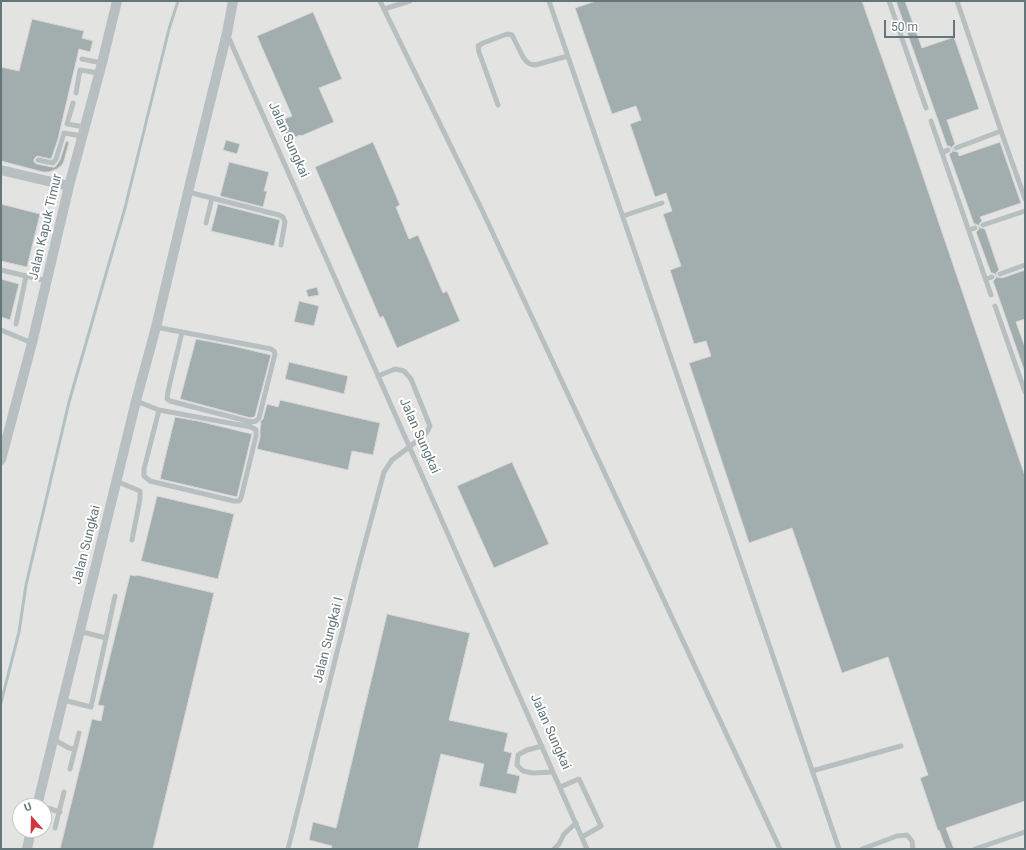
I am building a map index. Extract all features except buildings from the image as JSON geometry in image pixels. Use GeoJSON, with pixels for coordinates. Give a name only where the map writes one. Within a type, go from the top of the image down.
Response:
{"type":"FeatureCollection","features":[{"type":"Feature","properties":{"kind":"street","name":"Jalan Kapuk Timur"},"geometry":{"type":"LineString","coordinates":[[1,460],[32,344],[69,186],[117,1]]}},
{"type":"Feature","properties":{"kind":"street","name":"Jalan Sungkai"},"geometry":{"type":"LineString","coordinates":[[40,798],[79,631],[136,401],[156,327],[227,33],[233,1]]}},
{"type":"Feature","properties":{"kind":"street"},"geometry":{"type":"LineString","coordinates":[[1,170],[69,186]]}},
{"type":"Feature","properties":{"kind":"street"},"geometry":{"type":"LineString","coordinates":[[27,849],[29,838]]}},
{"type":"Feature","properties":{"kind":"lane"},"geometry":{"type":"LineString","coordinates":[[380,1],[482,210],[780,849]]}},
{"type":"Feature","properties":{"kind":"lane"},"geometry":{"type":"LineString","coordinates":[[384,10],[410,1]]}},
{"type":"Feature","properties":{"kind":"lane"},"geometry":{"type":"LineString","coordinates":[[549,1],[839,849]]}},
{"type":"Feature","properties":{"kind":"lane"},"geometry":{"type":"LineString","coordinates":[[889,1],[926,108]]}},
{"type":"Feature","properties":{"kind":"lane"},"geometry":{"type":"LineString","coordinates":[[957,1],[1025,199]]}},
{"type":"Feature","properties":{"kind":"lane","name":"Jalan Sungkai"},"geometry":{"type":"LineString","coordinates":[[227,33],[587,849]]}},
{"type":"Feature","properties":{"kind":"lane"},"geometry":{"type":"LineString","coordinates":[[498,105],[478,52],[478,46],[483,42],[507,34],[512,35],[526,61],[535,65],[568,56]]}},
{"type":"Feature","properties":{"kind":"lane"},"geometry":{"type":"LineString","coordinates":[[82,60],[102,63]]}},
{"type":"Feature","properties":{"kind":"lane"},"geometry":{"type":"LineString","coordinates":[[76,93],[80,70],[99,73]]}},
{"type":"Feature","properties":{"kind":"lane"},"geometry":{"type":"LineString","coordinates":[[73,103],[67,124],[84,132]]}},
{"type":"Feature","properties":{"kind":"lane"},"geometry":{"type":"LineString","coordinates":[[931,121],[991,295]]}},
{"type":"Feature","properties":{"kind":"lane"},"geometry":{"type":"LineString","coordinates":[[956,148],[1001,131]]}},
{"type":"Feature","properties":{"kind":"lane"},"geometry":{"type":"LineString","coordinates":[[38,160],[53,163],[56,159],[64,133],[84,132]]}},
{"type":"Feature","properties":{"kind":"lane"},"geometry":{"type":"LineString","coordinates":[[942,153],[948,150]]}},
{"type":"Feature","properties":{"kind":"lane"},"geometry":{"type":"LineString","coordinates":[[188,192],[283,217],[285,222],[281,245]]}},
{"type":"Feature","properties":{"kind":"lane"},"geometry":{"type":"LineString","coordinates":[[206,223],[212,198]]}},
{"type":"Feature","properties":{"kind":"lane"},"geometry":{"type":"LineString","coordinates":[[622,216],[662,203]]}},
{"type":"Feature","properties":{"kind":"lane"},"geometry":{"type":"LineString","coordinates":[[983,225],[1025,211]]}},
{"type":"Feature","properties":{"kind":"lane"},"geometry":{"type":"LineString","coordinates":[[969,230],[975,228]]}},
{"type":"Feature","properties":{"kind":"lane"},"geometry":{"type":"LineString","coordinates":[[1000,274],[1025,265]]}},
{"type":"Feature","properties":{"kind":"lane"},"geometry":{"type":"LineString","coordinates":[[1,270],[47,281]]}},
{"type":"Feature","properties":{"kind":"lane"},"geometry":{"type":"LineString","coordinates":[[16,324],[26,276]]}},
{"type":"Feature","properties":{"kind":"lane"},"geometry":{"type":"LineString","coordinates":[[986,279],[992,277]]}},
{"type":"Feature","properties":{"kind":"lane"},"geometry":{"type":"LineString","coordinates":[[995,306],[1025,392]]}},
{"type":"Feature","properties":{"kind":"lane"},"geometry":{"type":"LineString","coordinates":[[156,327],[271,349],[274,351],[275,354],[259,418],[256,421],[251,422],[167,399],[182,332]]}},
{"type":"Feature","properties":{"kind":"lane"},"geometry":{"type":"LineString","coordinates":[[1,330],[32,344]]}},
{"type":"Feature","properties":{"kind":"lane","name":"Jalan Sungkai I"},"geometry":{"type":"LineString","coordinates":[[288,849],[356,576],[384,472],[392,460],[427,432],[430,426],[411,379],[404,371],[396,369],[378,376]]}},
{"type":"Feature","properties":{"kind":"lane"},"geometry":{"type":"LineString","coordinates":[[136,401],[159,410],[251,427],[256,430],[256,436],[239,501],[150,481],[144,476],[144,469],[159,410]]}},
{"type":"Feature","properties":{"kind":"lane"},"geometry":{"type":"LineString","coordinates":[[116,481],[140,491],[140,499],[132,540]]}},
{"type":"Feature","properties":{"kind":"lane"},"geometry":{"type":"LineString","coordinates":[[63,700],[91,707],[115,596]]}},
{"type":"Feature","properties":{"kind":"lane"},"geometry":{"type":"LineString","coordinates":[[79,631],[106,638]]}},
{"type":"Feature","properties":{"kind":"lane"},"geometry":{"type":"LineString","coordinates":[[70,769],[79,733]]}},
{"type":"Feature","properties":{"kind":"lane"},"geometry":{"type":"LineString","coordinates":[[54,739],[69,748],[75,749]]}},
{"type":"Feature","properties":{"kind":"lane"},"geometry":{"type":"LineString","coordinates":[[542,746],[527,750],[518,755],[517,765],[523,771],[533,773],[553,772]]}},
{"type":"Feature","properties":{"kind":"lane"},"geometry":{"type":"LineString","coordinates":[[812,771],[901,746]]}},
{"type":"Feature","properties":{"kind":"lane"},"geometry":{"type":"LineString","coordinates":[[560,786],[579,780],[601,826],[582,837]]}},
{"type":"Feature","properties":{"kind":"lane"},"geometry":{"type":"LineString","coordinates":[[55,828],[64,792]]}},
{"type":"Feature","properties":{"kind":"lane"},"geometry":{"type":"LineString","coordinates":[[52,810],[60,812]]}},
{"type":"Feature","properties":{"kind":"lane"},"geometry":{"type":"LineString","coordinates":[[554,849],[564,834],[576,824]]}},
{"type":"Feature","properties":{"kind":"lane"},"geometry":{"type":"LineString","coordinates":[[975,849],[1025,832]]}},
{"type":"Feature","properties":{"kind":"lane"},"geometry":{"type":"LineString","coordinates":[[862,849],[897,836],[907,836],[912,841],[913,849]]}},
{"type":"Feature","properties":{"kind":"shaded area"},"geometry":{"type":"Polygon","coordinates":[[[1,1],[1025,1],[1025,849],[1,849],[1,1]]]}},
{"type":"Feature","properties":{"kind":"waterway"},"geometry":{"type":"LineString","coordinates":[[1,703],[19,632],[26,585],[69,402],[125,208],[169,29],[178,1]]}}]}
